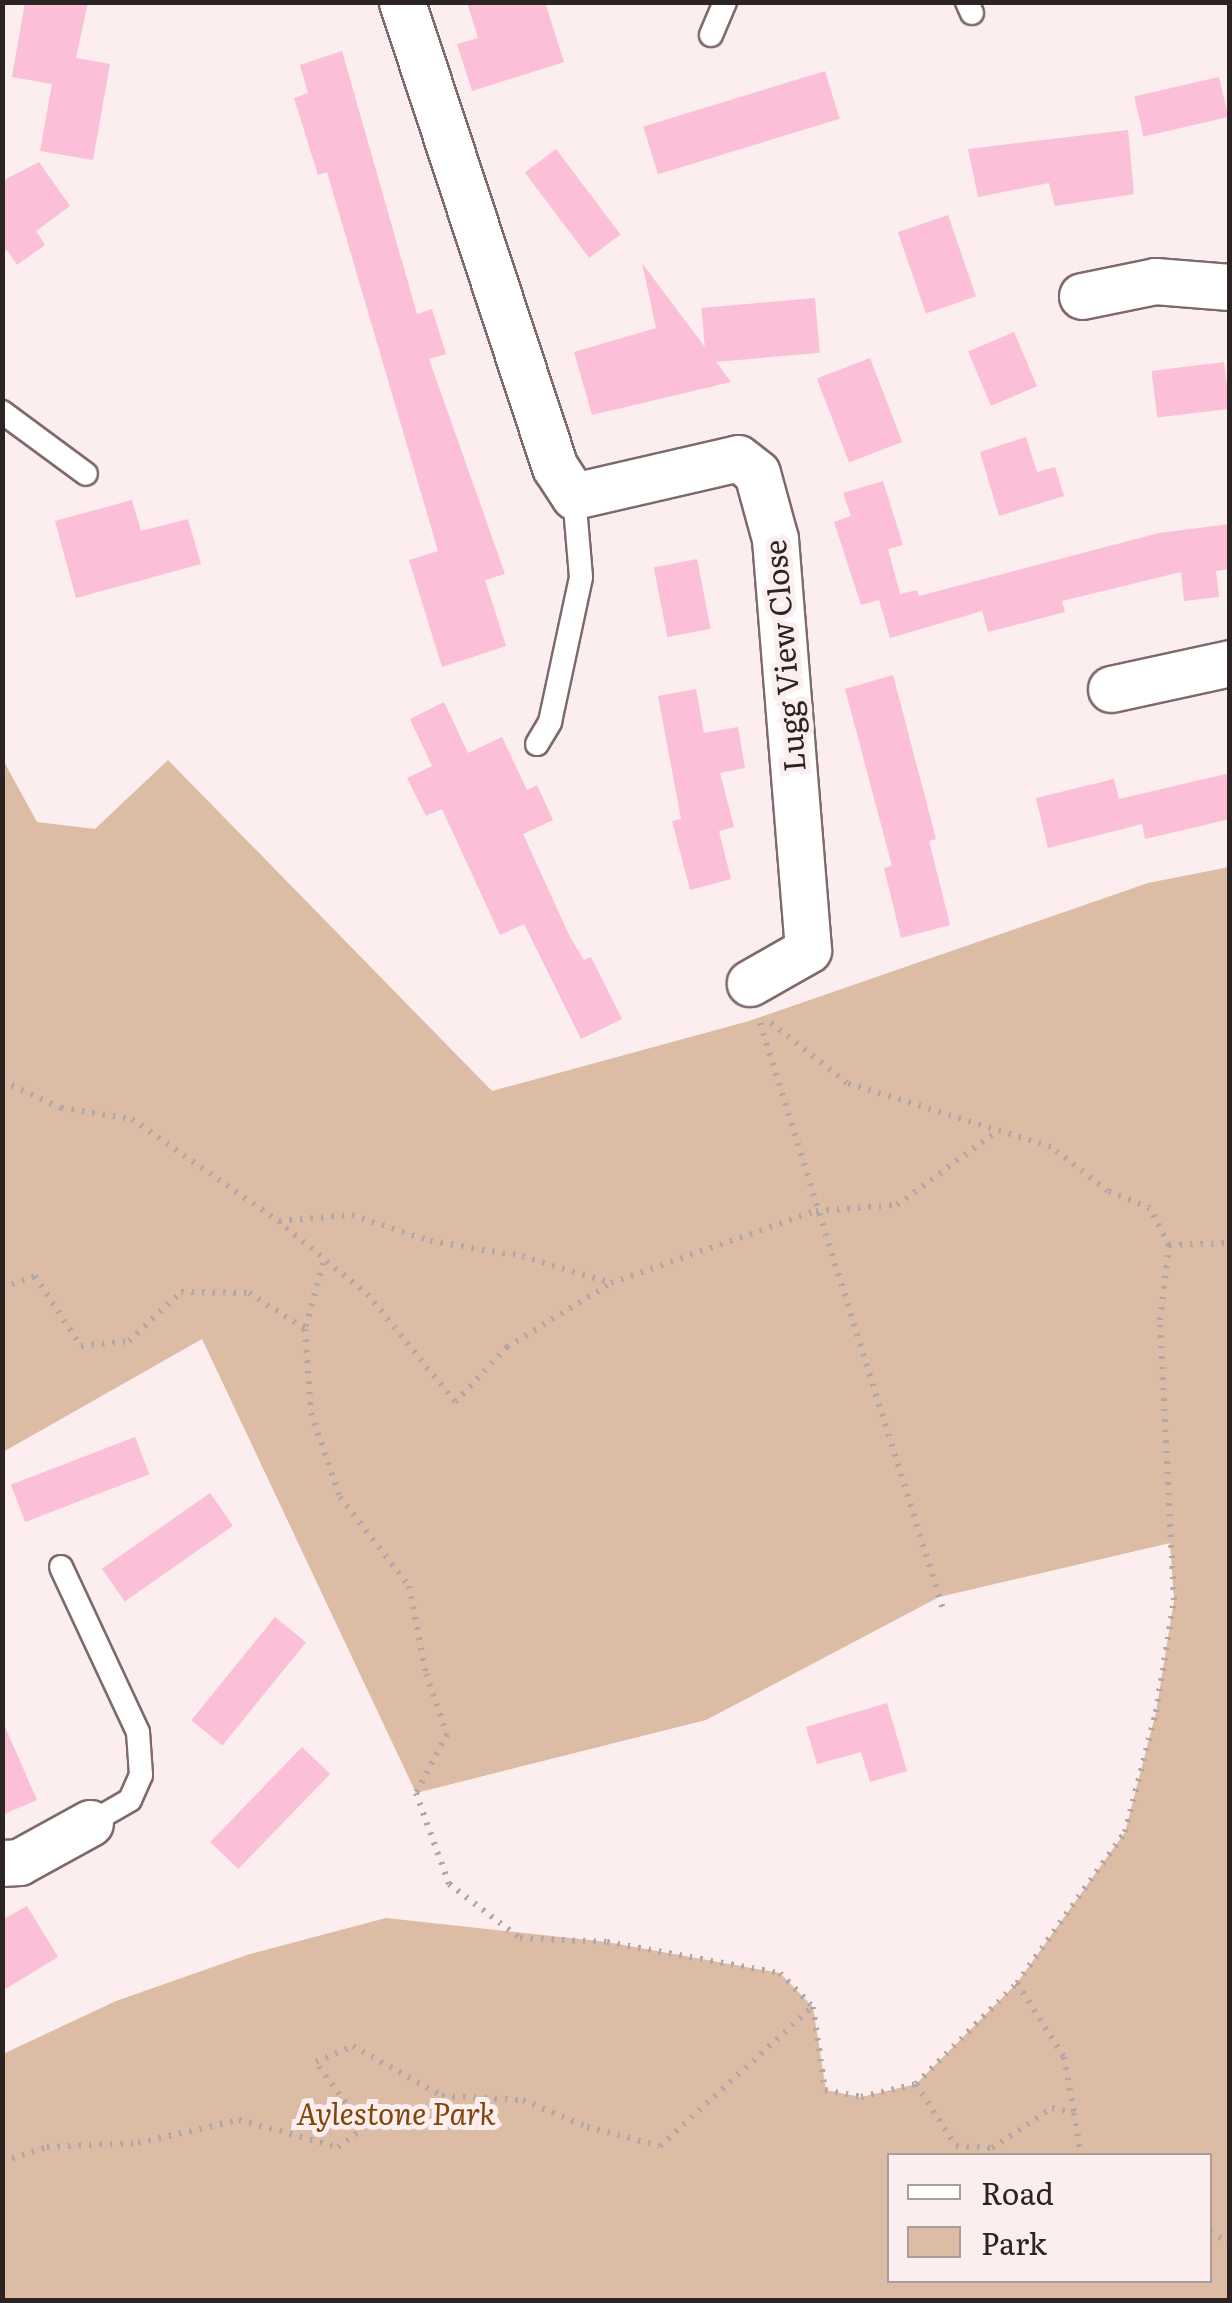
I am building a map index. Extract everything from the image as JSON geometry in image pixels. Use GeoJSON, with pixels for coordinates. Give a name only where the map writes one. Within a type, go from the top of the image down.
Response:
{"type":"FeatureCollection","features":[{"type":"Feature","properties":{"kind":"street"},"geometry":{"type":"LineString","coordinates":[[402,2],[556,468],[574,496]]}},
{"type":"Feature","properties":{"kind":"street"},"geometry":{"type":"LineString","coordinates":[[1082,296],[1155,281],[1230,286]]}},
{"type":"Feature","properties":{"kind":"street","name":"Lugg View Close"},"geometry":{"type":"LineString","coordinates":[[574,496],[738,458],[757,473],[775,539],[808,950],[754,998]]}},
{"type":"Feature","properties":{"kind":"street"},"geometry":{"type":"LineString","coordinates":[[1111,689],[1230,663]]}},
{"type":"Feature","properties":{"kind":"street"},"geometry":{"type":"LineString","coordinates":[[2,1863],[19,1862],[90,1822]]}},
{"type":"Feature","properties":{"kind":"lane"},"geometry":{"type":"LineString","coordinates":[[710,35],[725,2]]}},
{"type":"Feature","properties":{"kind":"lane"},"geometry":{"type":"LineString","coordinates":[[2,412],[86,474]]}},
{"type":"Feature","properties":{"kind":"lane"},"geometry":{"type":"LineString","coordinates":[[537,744],[550,722],[582,578],[574,496]]}},
{"type":"Feature","properties":{"kind":"lane"},"geometry":{"type":"LineString","coordinates":[[60,1567],[138,1732],[141,1775],[130,1800],[90,1822]]}},
{"type":"Feature","properties":{"kind":"path"},"geometry":{"type":"LineString","coordinates":[[323,1263],[304,1329],[310,1413],[340,1497],[409,1586],[426,1674],[447,1734],[416,1793],[449,1884],[520,1938],[607,1942],[780,1974],[813,2007],[826,2090],[860,2097],[916,2084],[1017,1983],[1125,1832],[1156,1712],[1174,1600],[1160,1320],[1168,1245],[1150,1208],[1108,1192],[1051,1148],[847,1084],[754,998]]}},
{"type":"Feature","properties":{"kind":"path"},"geometry":{"type":"LineString","coordinates":[[754,998],[816,1211],[943,1608]]}},
{"type":"Feature","properties":{"kind":"path"},"geometry":{"type":"LineString","coordinates":[[2,1081],[61,1108],[132,1119],[278,1221],[323,1263],[367,1294],[455,1402],[507,1347],[612,1284],[816,1211],[897,1205],[998,1131]]}},
{"type":"Feature","properties":{"kind":"path"},"geometry":{"type":"LineString","coordinates":[[278,1221],[352,1215],[612,1284]]}},
{"type":"Feature","properties":{"kind":"path"},"geometry":{"type":"LineString","coordinates":[[1168,1245],[1230,1242]]}},
{"type":"Feature","properties":{"kind":"path"},"geometry":{"type":"LineString","coordinates":[[2,1288],[35,1276],[81,1346],[129,1341],[181,1292],[248,1293],[304,1329]]}},
{"type":"Feature","properties":{"kind":"path"},"geometry":{"type":"LineString","coordinates":[[1017,1983],[1064,2056],[1081,2153]]}},
{"type":"Feature","properties":{"kind":"path"},"geometry":{"type":"LineString","coordinates":[[2,2162],[47,2147],[138,2143],[239,2120],[338,2147],[364,2128],[316,2062],[353,2046],[442,2096],[523,2100],[587,2128],[660,2146],[813,2007]]}},
{"type":"Feature","properties":{"kind":"path"},"geometry":{"type":"LineString","coordinates":[[916,2084],[956,2146],[992,2148],[1052,2108],[1074,2113]]}},
{"type":"Feature","properties":{"kind":"green space","name":"Aylestone Park"},"geometry":{"type":"Polygon","coordinates":[[[3,760],[37,822],[95,829],[168,760],[492,1091],[749,1021],[1148,883],[1229,867],[1229,2300],[3,2300],[3,2054],[116,2001],[250,1954],[386,1918],[607,1942],[780,1973],[813,2007],[826,2090],[861,2097],[916,2084],[1017,1983],[1125,1832],[1156,1712],[1174,1600],[1170,1543],[939,1597],[706,1720],[416,1793],[202,1339],[3,1452],[3,760]]]}},
{"type":"Feature","properties":{"kind":"building"},"geometry":{"type":"Polygon","coordinates":[[[25,2],[88,2],[76,58],[110,64],[93,160],[40,151],[52,84],[12,77],[25,2]]]}},
{"type":"Feature","properties":{"kind":"building"},"geometry":{"type":"Polygon","coordinates":[[[467,2],[545,2],[564,62],[472,91],[457,44],[478,38],[467,2]]]}},
{"type":"Feature","properties":{"kind":"building"},"geometry":{"type":"Polygon","coordinates":[[[342,51],[417,314],[432,309],[446,354],[429,359],[505,574],[485,580],[506,646],[442,667],[409,560],[438,551],[327,172],[318,175],[294,98],[308,93],[300,65],[342,51]]]}},
{"type":"Feature","properties":{"kind":"building"},"geometry":{"type":"Polygon","coordinates":[[[825,71],[840,119],[658,174],[643,127],[825,71]]]}},
{"type":"Feature","properties":{"kind":"building"},"geometry":{"type":"Polygon","coordinates":[[[1219,77],[1228,117],[1143,137],[1134,97],[1219,77]]]}},
{"type":"Feature","properties":{"kind":"building"},"geometry":{"type":"Polygon","coordinates":[[[1128,130],[1134,194],[1055,206],[1049,183],[978,197],[968,149],[1128,130]]]}},
{"type":"Feature","properties":{"kind":"building"},"geometry":{"type":"Polygon","coordinates":[[[556,149],[620,234],[589,258],[525,172],[556,149]]]}},
{"type":"Feature","properties":{"kind":"building"},"geometry":{"type":"Polygon","coordinates":[[[39,162],[70,206],[36,231],[45,245],[17,265],[7,250],[2,254],[2,181],[39,162]]]}},
{"type":"Feature","properties":{"kind":"building"},"geometry":{"type":"Polygon","coordinates":[[[948,215],[976,296],[926,314],[898,232],[948,215]]]}},
{"type":"Feature","properties":{"kind":"building"},"geometry":{"type":"Polygon","coordinates":[[[642,263],[731,382],[592,415],[574,352],[656,328],[642,263]]]}},
{"type":"Feature","properties":{"kind":"building"},"geometry":{"type":"Polygon","coordinates":[[[815,298],[820,353],[706,363],[701,308],[815,298]]]}},
{"type":"Feature","properties":{"kind":"building"},"geometry":{"type":"Polygon","coordinates":[[[1014,332],[1037,386],[991,406],[968,352],[1014,332]]]}},
{"type":"Feature","properties":{"kind":"building"},"geometry":{"type":"Polygon","coordinates":[[[870,358],[902,442],[849,462],[817,378],[870,358]]]}},
{"type":"Feature","properties":{"kind":"building"},"geometry":{"type":"Polygon","coordinates":[[[1224,362],[1230,409],[1157,418],[1152,371],[1224,362]]]}},
{"type":"Feature","properties":{"kind":"building"},"geometry":{"type":"Polygon","coordinates":[[[1026,437],[1037,472],[1055,467],[1064,496],[999,516],[980,452],[1026,437]]]}},
{"type":"Feature","properties":{"kind":"building"},"geometry":{"type":"Polygon","coordinates":[[[883,481],[903,545],[888,549],[900,594],[917,590],[919,596],[1159,533],[1230,524],[1230,569],[1216,571],[1219,597],[1184,601],[1181,572],[1062,601],[1065,612],[988,632],[982,611],[890,638],[879,600],[861,605],[834,522],[851,516],[843,493],[883,481]]]}},
{"type":"Feature","properties":{"kind":"building"},"geometry":{"type":"Polygon","coordinates":[[[132,500],[141,531],[188,519],[201,564],[76,598],[55,521],[132,500]]]}},
{"type":"Feature","properties":{"kind":"building"},"geometry":{"type":"Polygon","coordinates":[[[697,559],[711,629],[667,637],[654,567],[697,559]]]}},
{"type":"Feature","properties":{"kind":"building"},"geometry":{"type":"Polygon","coordinates":[[[893,675],[936,839],[929,841],[950,925],[901,938],[884,868],[892,866],[845,689],[893,675]]]}},
{"type":"Feature","properties":{"kind":"building"},"geometry":{"type":"Polygon","coordinates":[[[696,689],[704,733],[738,727],[745,768],[720,773],[734,827],[719,831],[731,879],[690,890],[672,821],[681,819],[658,696],[696,689]]]}},
{"type":"Feature","properties":{"kind":"building"},"geometry":{"type":"Polygon","coordinates":[[[444,702],[468,753],[502,737],[527,790],[537,785],[553,820],[523,834],[570,937],[584,960],[591,957],[622,1019],[581,1039],[524,924],[500,935],[442,809],[426,816],[407,778],[432,766],[410,719],[444,702]]]}},
{"type":"Feature","properties":{"kind":"building"},"geometry":{"type":"Polygon","coordinates":[[[1230,773],[1230,819],[1145,839],[1142,824],[1048,848],[1036,798],[1114,779],[1119,799],[1230,773]]]}},
{"type":"Feature","properties":{"kind":"building"},"geometry":{"type":"Polygon","coordinates":[[[135,1437],[149,1474],[25,1522],[11,1485],[135,1437]]]}},
{"type":"Feature","properties":{"kind":"building"},"geometry":{"type":"Polygon","coordinates":[[[210,1493],[233,1526],[125,1601],[102,1569],[210,1493]]]}},
{"type":"Feature","properties":{"kind":"building"},"geometry":{"type":"Polygon","coordinates":[[[275,1617],[306,1642],[222,1746],[191,1720],[275,1617]]]}},
{"type":"Feature","properties":{"kind":"building"},"geometry":{"type":"Polygon","coordinates":[[[887,1703],[907,1771],[870,1782],[861,1752],[817,1764],[806,1727],[887,1703]]]}},
{"type":"Feature","properties":{"kind":"building"},"geometry":{"type":"Polygon","coordinates":[[[2,1720],[37,1800],[2,1815],[2,1720]]]}},
{"type":"Feature","properties":{"kind":"building"},"geometry":{"type":"Polygon","coordinates":[[[302,1747],[330,1774],[238,1869],[210,1842],[302,1747]]]}},
{"type":"Feature","properties":{"kind":"building"},"geometry":{"type":"Polygon","coordinates":[[[27,1906],[58,1957],[2,1991],[2,1920],[27,1906]]]}}]}
